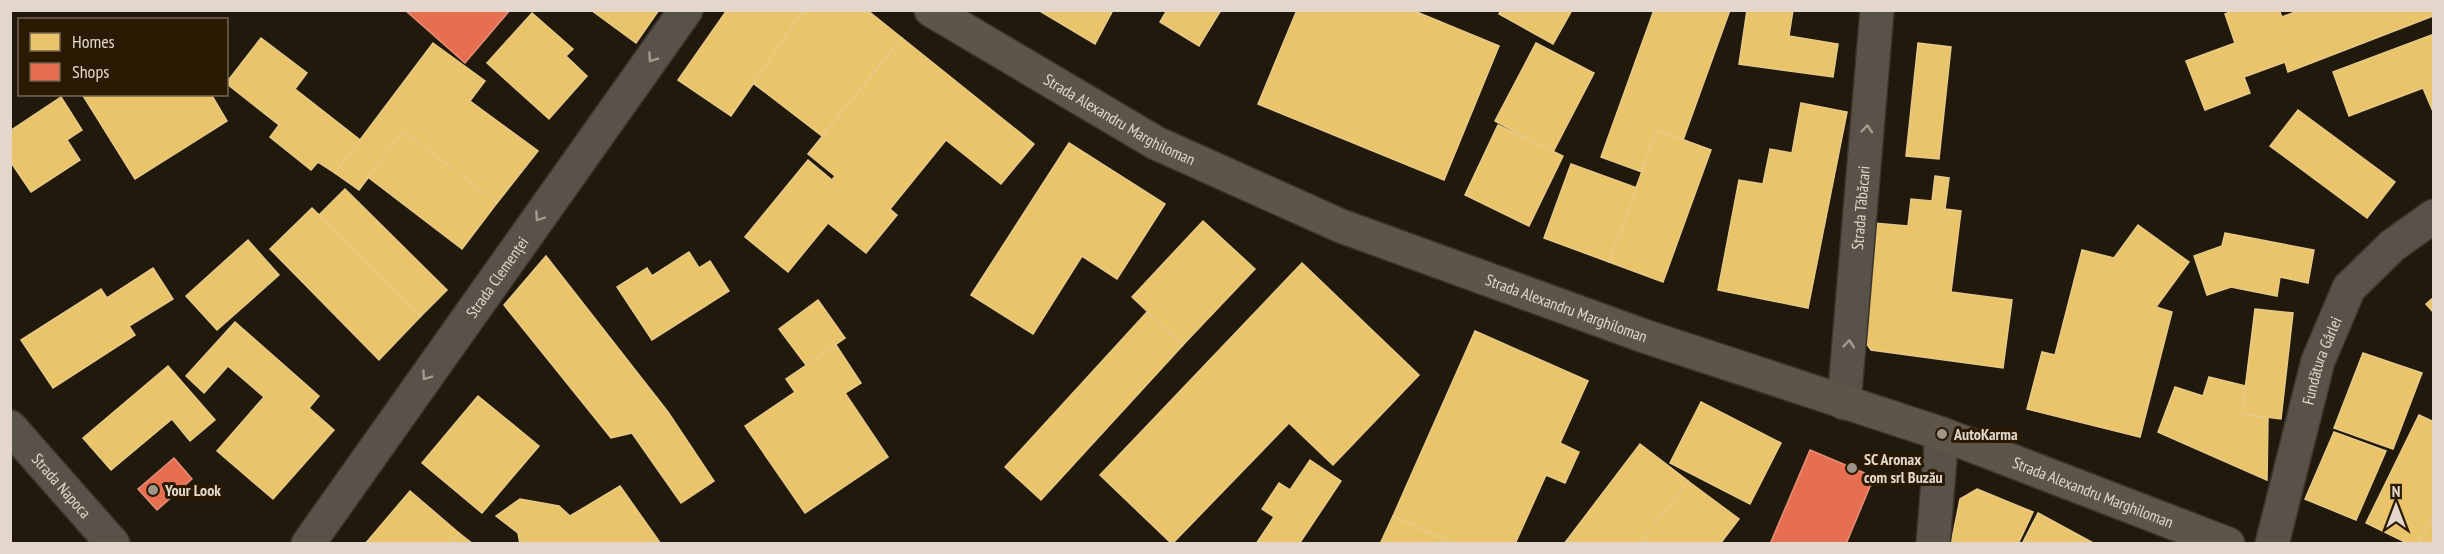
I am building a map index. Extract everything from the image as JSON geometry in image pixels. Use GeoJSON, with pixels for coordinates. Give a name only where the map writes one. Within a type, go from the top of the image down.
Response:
{"type":"FeatureCollection","features":[{"type":"Feature","properties":{"kind":"main road","name":"Strada Alexandru Marghiloman"},"geometry":{"type":"LineString","coordinates":[[932,10],[1156,143],[1341,226],[1644,336],[1942,434],[2228,543]]}},
{"type":"Feature","properties":{"kind":"street","name":"Strada Clemenței"},"geometry":{"type":"LineString","coordinates":[[308,543],[686,10]]}},
{"type":"Feature","properties":{"kind":"street","name":"Strada Tăbăcari"},"geometry":{"type":"LineString","coordinates":[[1844,403],[1877,10]]}},
{"type":"Feature","properties":{"kind":"street","name":"Fundătura Gârlei"},"geometry":{"type":"LineString","coordinates":[[2272,543],[2318,361],[2349,288],[2392,246],[2433,216]]}},
{"type":"Feature","properties":{"kind":"street","name":"Strada Napoca"},"geometry":{"type":"LineString","coordinates":[[10,427],[113,543]]}},
{"type":"Feature","properties":{"kind":"street"},"geometry":{"type":"LineString","coordinates":[[1933,543],[1942,434]]}},
{"type":"Feature","properties":{"kind":"building: Homes"},"geometry":{"type":"Polygon","coordinates":[[[591,10],[659,10],[636,43],[591,10]]]}},
{"type":"Feature","properties":{"kind":"building: Homes"},"geometry":{"type":"Polygon","coordinates":[[[727,10],[804,10],[731,116],[678,80],[727,10]]]}},
{"type":"Feature","properties":{"kind":"building: Homes"},"geometry":{"type":"Polygon","coordinates":[[[804,10],[867,10],[902,38],[822,136],[753,83],[804,10]]]}},
{"type":"Feature","properties":{"kind":"building: Homes"},"geometry":{"type":"Polygon","coordinates":[[[1038,10],[1113,10],[1095,44],[1038,10]]]}},
{"type":"Feature","properties":{"kind":"building: Homes"},"geometry":{"type":"Polygon","coordinates":[[[1167,10],[1221,10],[1199,46],[1160,22],[1167,10]]]}},
{"type":"Feature","properties":{"kind":"building: Homes"},"geometry":{"type":"Polygon","coordinates":[[[1297,10],[1412,10],[1499,46],[1444,180],[1258,104],[1297,10]]]}},
{"type":"Feature","properties":{"kind":"building: Homes"},"geometry":{"type":"Polygon","coordinates":[[[1501,10],[1572,10],[1553,44],[1499,14],[1501,10]]]}},
{"type":"Feature","properties":{"kind":"building: Homes"},"geometry":{"type":"Polygon","coordinates":[[[1654,10],[1730,10],[1683,140],[1657,130],[1642,172],[1601,157],[1654,10]]]}},
{"type":"Feature","properties":{"kind":"building: Homes"},"geometry":{"type":"Polygon","coordinates":[[[1747,10],[1793,10],[1789,36],[1838,44],[1833,77],[1739,64],[1747,10]]]}},
{"type":"Feature","properties":{"kind":"building: Homes"},"geometry":{"type":"Polygon","coordinates":[[[2235,10],[2279,10],[2282,17],[2300,10],[2431,10],[2433,16],[2288,72],[2285,62],[2244,77],[2250,93],[2205,110],[2186,61],[2235,43],[2225,14],[2235,10]]]}},
{"type":"Feature","properties":{"kind":"building: Homes"},"geometry":{"type":"Polygon","coordinates":[[[532,13],[573,49],[566,56],[587,76],[549,119],[487,63],[532,13]]]}},
{"type":"Feature","properties":{"kind":"building: Homes"},"geometry":{"type":"Polygon","coordinates":[[[2434,34],[2434,114],[2423,88],[2349,116],[2333,72],[2434,34]]]}},
{"type":"Feature","properties":{"kind":"building: Homes"},"geometry":{"type":"Polygon","coordinates":[[[261,38],[307,73],[295,89],[360,140],[335,173],[318,162],[311,170],[270,137],[279,125],[228,85],[228,80],[261,38]]]}},
{"type":"Feature","properties":{"kind":"building: Homes"},"geometry":{"type":"Polygon","coordinates":[[[902,38],[1034,144],[1001,184],[946,140],[890,209],[897,215],[866,253],[828,223],[788,272],[745,237],[808,160],[832,180],[835,176],[808,154],[902,38]]]}},
{"type":"Feature","properties":{"kind":"building: Homes"},"geometry":{"type":"Polygon","coordinates":[[[433,43],[485,81],[470,101],[538,151],[497,203],[403,131],[359,190],[335,173],[433,43]]]}},
{"type":"Feature","properties":{"kind":"building: Homes"},"geometry":{"type":"Polygon","coordinates":[[[1536,43],[1594,73],[1553,152],[1495,121],[1536,43]]]}},
{"type":"Feature","properties":{"kind":"building: Homes"},"geometry":{"type":"Polygon","coordinates":[[[1918,43],[1951,47],[1939,159],[1906,156],[1918,43]]]}},
{"type":"Feature","properties":{"kind":"building: Homes"},"geometry":{"type":"Polygon","coordinates":[[[83,96],[212,96],[227,121],[135,179],[83,96]]]}},
{"type":"Feature","properties":{"kind":"building: Homes"},"geometry":{"type":"Polygon","coordinates":[[[61,97],[82,130],[67,140],[80,160],[31,192],[10,161],[10,131],[61,97]]]}},
{"type":"Feature","properties":{"kind":"building: Homes"},"geometry":{"type":"Polygon","coordinates":[[[1801,103],[1847,112],[1808,308],[1718,290],[1739,180],[1763,184],[1770,149],[1792,153],[1801,103]]]}},
{"type":"Feature","properties":{"kind":"building: Homes"},"geometry":{"type":"Polygon","coordinates":[[[2298,110],[2395,182],[2367,218],[2270,146],[2298,110]]]}},
{"type":"Feature","properties":{"kind":"building: Homes"},"geometry":{"type":"Polygon","coordinates":[[[1498,125],[1563,156],[1529,226],[1465,195],[1498,125]]]}},
{"type":"Feature","properties":{"kind":"building: Homes"},"geometry":{"type":"Polygon","coordinates":[[[1657,130],[1711,150],[1663,282],[1609,262],[1657,130]]]}},
{"type":"Feature","properties":{"kind":"building: Homes"},"geometry":{"type":"Polygon","coordinates":[[[403,131],[497,203],[462,249],[368,177],[403,131]]]}},
{"type":"Feature","properties":{"kind":"building: Homes"},"geometry":{"type":"Polygon","coordinates":[[[1069,143],[1165,204],[1117,279],[1082,256],[1033,334],[971,295],[1069,143]]]}},
{"type":"Feature","properties":{"kind":"building: Homes"},"geometry":{"type":"Polygon","coordinates":[[[1571,164],[1637,188],[1609,262],[1544,238],[1571,164]]]}},
{"type":"Feature","properties":{"kind":"building: Homes"},"geometry":{"type":"Polygon","coordinates":[[[1935,176],[1949,178],[1945,209],[1961,211],[1951,292],[2012,300],[2003,368],[1871,350],[1860,334],[1874,223],[1908,226],[1911,199],[1932,201],[1935,176]]]}},
{"type":"Feature","properties":{"kind":"building: Homes"},"geometry":{"type":"Polygon","coordinates":[[[345,189],[447,290],[421,316],[319,215],[345,189]]]}},
{"type":"Feature","properties":{"kind":"building: Homes"},"geometry":{"type":"Polygon","coordinates":[[[312,208],[421,316],[379,360],[270,249],[312,208]]]}},
{"type":"Feature","properties":{"kind":"building: Homes"},"geometry":{"type":"Polygon","coordinates":[[[1203,221],[1255,269],[1183,345],[1132,297],[1203,221]]]}},
{"type":"Feature","properties":{"kind":"building: Homes"},"geometry":{"type":"Polygon","coordinates":[[[2138,225],[2189,262],[2156,307],[2172,312],[2140,437],[2027,409],[2042,352],[2055,355],[2082,250],[2114,258],[2138,225]]]}},
{"type":"Feature","properties":{"kind":"building: Homes"},"geometry":{"type":"Polygon","coordinates":[[[2225,233],[2314,250],[2308,283],[2280,277],[2277,296],[2231,287],[2207,295],[2194,256],[2222,246],[2225,233]]]}},
{"type":"Feature","properties":{"kind":"building: Homes"},"geometry":{"type":"Polygon","coordinates":[[[248,240],[279,275],[217,330],[186,296],[248,240]]]}},
{"type":"Feature","properties":{"kind":"building: Homes"},"geometry":{"type":"Polygon","coordinates":[[[689,252],[699,268],[710,261],[729,291],[652,340],[617,287],[647,268],[652,276],[689,252]]]}},
{"type":"Feature","properties":{"kind":"building: Homes"},"geometry":{"type":"Polygon","coordinates":[[[546,256],[668,412],[714,481],[681,503],[632,433],[611,438],[504,305],[546,256]]]}},
{"type":"Feature","properties":{"kind":"building: Homes"},"geometry":{"type":"Polygon","coordinates":[[[1302,263],[1419,375],[1333,465],[1289,423],[1172,544],[1100,475],[1302,263]]]}},
{"type":"Feature","properties":{"kind":"building: Homes"},"geometry":{"type":"Polygon","coordinates":[[[153,268],[173,299],[129,326],[135,335],[53,388],[21,340],[101,289],[107,298],[153,268]]]}},
{"type":"Feature","properties":{"kind":"building: Homes"},"geometry":{"type":"Polygon","coordinates":[[[2434,297],[2434,313],[2426,304],[2434,297]]]}},
{"type":"Feature","properties":{"kind":"building: Homes"},"geometry":{"type":"Polygon","coordinates":[[[818,300],[845,338],[806,365],[779,329],[818,300]]]}},
{"type":"Feature","properties":{"kind":"building: Homes"},"geometry":{"type":"Polygon","coordinates":[[[2255,309],[2293,313],[2281,419],[2242,414],[2255,309]]]}},
{"type":"Feature","properties":{"kind":"building: Homes"},"geometry":{"type":"Polygon","coordinates":[[[1147,312],[1183,345],[1041,500],[1005,467],[1147,312]]]}},
{"type":"Feature","properties":{"kind":"building: Homes"},"geometry":{"type":"Polygon","coordinates":[[[235,322],[319,396],[309,408],[334,430],[273,499],[217,451],[264,397],[228,366],[204,393],[186,376],[235,322]]]}},
{"type":"Feature","properties":{"kind":"building: Homes"},"geometry":{"type":"Polygon","coordinates":[[[1475,331],[1588,381],[1560,443],[1579,452],[1565,483],[1546,475],[1515,544],[1455,544],[1393,516],[1475,331]]]}},
{"type":"Feature","properties":{"kind":"building: Homes"},"geometry":{"type":"Polygon","coordinates":[[[836,345],[861,383],[845,393],[888,457],[805,513],[745,426],[795,392],[786,379],[836,345]]]}},
{"type":"Feature","properties":{"kind":"building: Homes"},"geometry":{"type":"Polygon","coordinates":[[[2363,353],[2422,373],[2393,449],[2334,428],[2363,353]]]}},
{"type":"Feature","properties":{"kind":"building: Homes"},"geometry":{"type":"Polygon","coordinates":[[[168,366],[215,420],[190,441],[172,419],[111,470],[83,438],[168,366]]]}},
{"type":"Feature","properties":{"kind":"building: Homes"},"geometry":{"type":"Polygon","coordinates":[[[2209,377],[2246,386],[2242,414],[2268,418],[2267,480],[2158,432],[2175,387],[2203,396],[2209,377]]]}},
{"type":"Feature","properties":{"kind":"building: Homes"},"geometry":{"type":"Polygon","coordinates":[[[478,396],[539,446],[482,513],[422,463],[478,396]]]}},
{"type":"Feature","properties":{"kind":"building: Homes"},"geometry":{"type":"Polygon","coordinates":[[[1701,402],[1781,443],[1750,504],[1670,463],[1701,402]]]}},
{"type":"Feature","properties":{"kind":"building: Homes"},"geometry":{"type":"Polygon","coordinates":[[[2419,415],[2434,422],[2434,513],[2418,544],[2409,544],[2366,523],[2419,415]]]}},
{"type":"Feature","properties":{"kind":"building: Homes"},"geometry":{"type":"Polygon","coordinates":[[[2334,432],[2386,451],[2356,520],[2305,499],[2334,432]]]}},
{"type":"Feature","properties":{"kind":"building: Homes"},"geometry":{"type":"Polygon","coordinates":[[[1640,444],[1688,481],[1640,544],[1564,544],[1640,444]]]}},
{"type":"Feature","properties":{"kind":"building: Homes"},"geometry":{"type":"Polygon","coordinates":[[[1310,460],[1341,481],[1299,544],[1256,544],[1274,517],[1262,509],[1279,483],[1290,490],[1310,460]]]}},
{"type":"Feature","properties":{"kind":"building: Homes"},"geometry":{"type":"Polygon","coordinates":[[[1688,481],[1739,519],[1720,544],[1640,544],[1688,481]]]}},
{"type":"Feature","properties":{"kind":"building: Homes"},"geometry":{"type":"Polygon","coordinates":[[[620,486],[661,544],[520,544],[518,533],[496,516],[520,499],[559,506],[570,516],[620,486]]]}},
{"type":"Feature","properties":{"kind":"building: Homes"},"geometry":{"type":"Polygon","coordinates":[[[1977,489],[2033,512],[2018,544],[1951,544],[1960,499],[1977,489]]]}},
{"type":"Feature","properties":{"kind":"building: Homes"},"geometry":{"type":"Polygon","coordinates":[[[410,491],[459,533],[450,544],[365,544],[410,491]]]}},
{"type":"Feature","properties":{"kind":"building: Homes"},"geometry":{"type":"Polygon","coordinates":[[[2038,513],[2095,544],[2022,544],[2038,513]]]}},
{"type":"Feature","properties":{"kind":"building: Homes"},"geometry":{"type":"Polygon","coordinates":[[[1393,516],[1455,544],[1380,544],[1393,516]]]}},
{"type":"Feature","properties":{"kind":"building: Homes"},"geometry":{"type":"Polygon","coordinates":[[[2434,516],[2434,544],[2418,544],[2434,516]]]}},
{"type":"Feature","properties":{"kind":"building: Homes"},"geometry":{"type":"Polygon","coordinates":[[[459,533],[473,544],[450,544],[459,533]]]}},
{"type":"Feature","properties":{"kind":"building: Shops"},"geometry":{"type":"Polygon","coordinates":[[[405,10],[510,10],[465,63],[405,10]]]}},
{"type":"Feature","properties":{"kind":"building: Shops"},"geometry":{"type":"Polygon","coordinates":[[[1810,450],[1874,477],[1846,544],[1770,544],[1810,450]]]}},
{"type":"Feature","properties":{"kind":"building: Shops"},"geometry":{"type":"Polygon","coordinates":[[[174,458],[192,479],[157,510],[138,489],[174,458]]]}},
{"type":"Feature","properties":{"kind":"place","name":"AutoKarma"},"geometry":{"type":"Point","coordinates":[1942,434]}},
{"type":"Feature","properties":{"kind":"place","name":"SC Aronax com srl Buzău"},"geometry":{"type":"Point","coordinates":[1852,468]}},
{"type":"Feature","properties":{"kind":"place","name":"Your Look"},"geometry":{"type":"Point","coordinates":[153,490]}}]}
